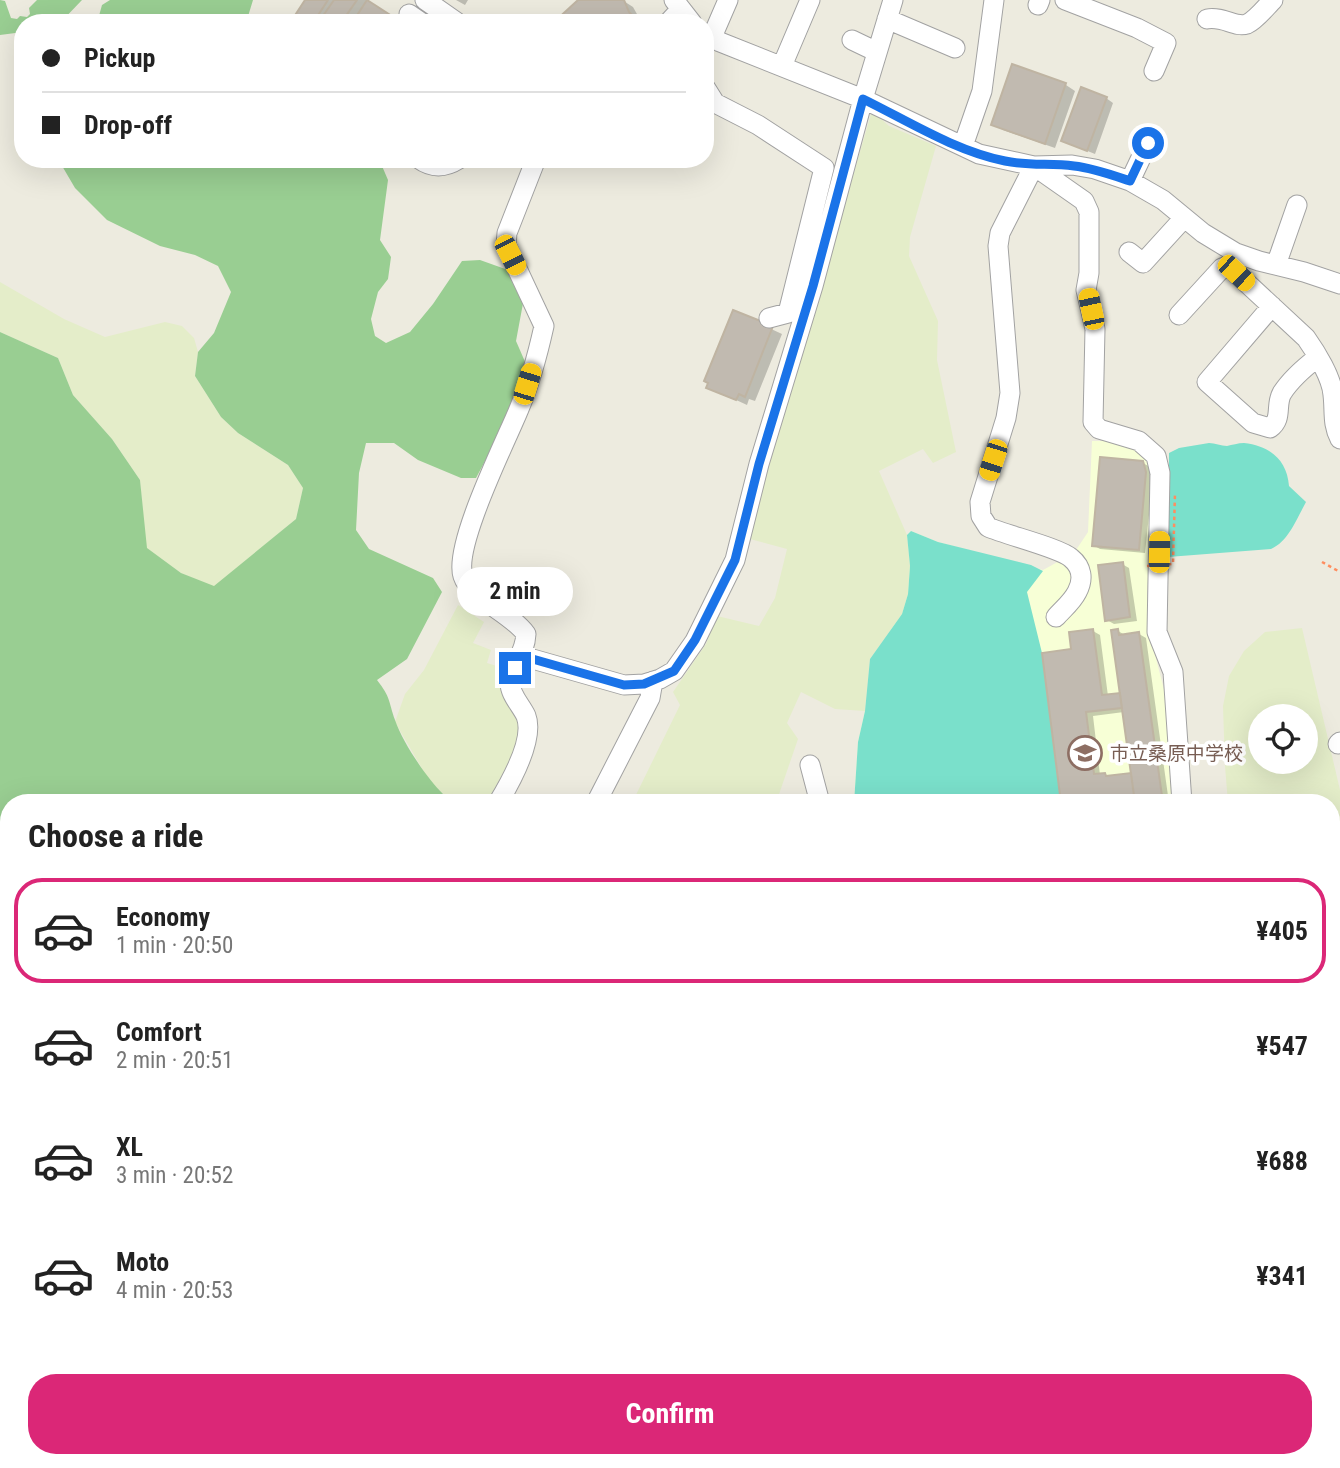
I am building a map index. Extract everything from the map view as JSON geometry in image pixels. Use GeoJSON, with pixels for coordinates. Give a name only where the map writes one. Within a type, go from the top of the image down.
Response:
{"type":"FeatureCollection","features":[{"type":"Feature","properties":{"kind":"street"},"geometry":{"type":"LineString","coordinates":[[425,0],[445,14]]}},
{"type":"Feature","properties":{"kind":"street"},"geometry":{"type":"LineString","coordinates":[[714,26],[728,0]]}},
{"type":"Feature","properties":{"kind":"street"},"geometry":{"type":"LineString","coordinates":[[782,66],[810,0]]}},
{"type":"Feature","properties":{"kind":"street"},"geometry":{"type":"LineString","coordinates":[[963,146],[982,91],[994,0]]}},
{"type":"Feature","properties":{"kind":"street"},"geometry":{"type":"LineString","coordinates":[[1065,0],[1105,25],[1137,28],[1166,43],[1154,71]]}},
{"type":"Feature","properties":{"kind":"street"},"geometry":{"type":"LineString","coordinates":[[1207,19],[1217,17],[1244,25],[1250,23],[1273,0]]}},
{"type":"Feature","properties":{"kind":"street"},"geometry":{"type":"LineString","coordinates":[[522,656],[624,685],[653,681],[674,671],[695,640],[735,560],[759,464],[813,286],[890,9],[955,48]]}},
{"type":"Feature","properties":{"kind":"street"},"geometry":{"type":"LineString","coordinates":[[714,37],[863,99],[948,141],[992,158],[1034,166],[1072,165],[1130,181],[1163,200],[1234,258],[1276,265],[1340,284]]}},
{"type":"Feature","properties":{"kind":"street"},"geometry":{"type":"LineString","coordinates":[[852,40],[877,52]]}},
{"type":"Feature","properties":{"kind":"street"},"geometry":{"type":"LineString","coordinates":[[714,101],[758,125],[824,169],[789,313],[769,318]]}},
{"type":"Feature","properties":{"kind":"street"},"geometry":{"type":"LineString","coordinates":[[1130,181],[1148,143]]}},
{"type":"Feature","properties":{"kind":"street"},"geometry":{"type":"LineString","coordinates":[[1034,166],[1000,233],[998,246],[1010,394],[1006,418],[980,502],[981,516],[988,527],[1069,556],[1078,566],[1082,579],[1078,590],[1073,601],[1056,617]]}},
{"type":"Feature","properties":{"kind":"street"},"geometry":{"type":"LineString","coordinates":[[1034,166],[1084,201],[1089,212],[1089,273],[1086,290],[1095,329],[1093,422],[1100,429],[1121,433],[1139,441],[1156,456],[1160,472],[1157,632],[1173,672],[1181,794]]}},
{"type":"Feature","properties":{"kind":"street"},"geometry":{"type":"LineString","coordinates":[[505,794],[528,740],[527,718],[511,691],[510,681],[522,656],[526,634],[508,616],[486,602],[469,586],[463,577],[462,562],[488,477],[520,406],[544,326],[506,245],[507,233],[532,168]]}},
{"type":"Feature","properties":{"kind":"street"},"geometry":{"type":"LineString","coordinates":[[1276,265],[1297,205]]}},
{"type":"Feature","properties":{"kind":"street"},"geometry":{"type":"LineString","coordinates":[[1129,252],[1143,263],[1184,218]]}},
{"type":"Feature","properties":{"kind":"street"},"geometry":{"type":"LineString","coordinates":[[1234,258],[1236,273],[1306,338],[1318,357],[1332,385],[1336,432],[1340,439]]}},
{"type":"Feature","properties":{"kind":"street"},"geometry":{"type":"LineString","coordinates":[[1179,315],[1234,258]]}},
{"type":"Feature","properties":{"kind":"street"},"geometry":{"type":"LineString","coordinates":[[1272,306],[1207,382],[1253,423],[1270,428],[1276,424],[1282,394],[1305,367],[1318,357]]}},
{"type":"Feature","properties":{"kind":"street"},"geometry":{"type":"LineString","coordinates":[[601,794],[650,698],[653,681]]}},
{"type":"Feature","properties":{"kind":"street"},"geometry":{"type":"LineString","coordinates":[[810,765],[818,794]]}},
{"type":"Feature","properties":{"kind":"path"},"geometry":{"type":"LineString","coordinates":[[1147,566],[1173,564],[1175,493]]}},
{"type":"Feature","properties":{"kind":"path"},"geometry":{"type":"LineString","coordinates":[[1322,562],[1340,572]]}},
{"type":"Feature","properties":{"kind":"shaded area"},"geometry":{"type":"Polygon","coordinates":[[[871,114],[889,126],[936,146],[910,237],[909,256],[938,321],[937,360],[956,452],[933,463],[923,449],[879,471],[907,535],[910,566],[908,594],[902,614],[870,659],[865,711],[835,709],[801,692],[787,723],[798,739],[779,794],[636,794],[680,705],[673,692],[706,644],[717,616],[759,626],[775,598],[787,549],[750,539],[767,471],[871,114]]]}},
{"type":"Feature","properties":{"kind":"shaded area"},"geometry":{"type":"Polygon","coordinates":[[[0,282],[64,319],[105,337],[165,322],[182,326],[194,338],[198,352],[195,376],[221,417],[238,433],[288,465],[303,488],[296,519],[214,587],[181,573],[146,548],[140,480],[112,439],[73,395],[58,358],[0,332],[0,282]]]}},
{"type":"Feature","properties":{"kind":"shaded area"},"geometry":{"type":"Polygon","coordinates":[[[1092,441],[1114,441],[1134,449],[1149,466],[1149,620],[1152,643],[1169,709],[1177,794],[855,794],[858,742],[865,711],[910,566],[907,535],[911,531],[938,542],[1043,570],[1074,553],[1088,532],[1092,441]]]}},
{"type":"Feature","properties":{"kind":"shaded area"},"geometry":{"type":"Polygon","coordinates":[[[1209,443],[1227,446],[1242,443],[1269,451],[1285,469],[1289,486],[1306,502],[1292,529],[1283,541],[1271,549],[1168,557],[1169,453],[1179,448],[1209,443]]]}},
{"type":"Feature","properties":{"kind":"shaded area"},"geometry":{"type":"Polygon","coordinates":[[[911,531],[938,542],[1031,565],[1043,571],[1027,592],[1042,653],[1060,794],[855,794],[858,742],[865,711],[870,659],[902,614],[908,594],[910,566],[907,535],[911,531]]]}},
{"type":"Feature","properties":{"kind":"shaded area"},"geometry":{"type":"Polygon","coordinates":[[[458,605],[484,622],[473,643],[491,650],[487,663],[506,669],[520,728],[515,751],[492,794],[443,794],[428,779],[395,722],[405,694],[424,670],[458,605]]]}},
{"type":"Feature","properties":{"kind":"shaded area"},"geometry":{"type":"Polygon","coordinates":[[[1302,628],[1340,794],[1227,794],[1223,706],[1229,676],[1244,651],[1265,632],[1302,628]]]}},
{"type":"Feature","properties":{"kind":"green space"},"geometry":{"type":"Polygon","coordinates":[[[0,0],[5,1],[11,18],[14,18],[14,33],[0,35],[0,0]]]}},
{"type":"Feature","properties":{"kind":"green space"},"geometry":{"type":"Polygon","coordinates":[[[37,0],[82,0],[69,14],[30,14],[29,8],[37,0]]]}},
{"type":"Feature","properties":{"kind":"green space"},"geometry":{"type":"Polygon","coordinates":[[[110,0],[253,0],[249,14],[100,14],[102,5],[110,0]]]}},
{"type":"Feature","properties":{"kind":"green space"},"geometry":{"type":"Polygon","coordinates":[[[63,168],[383,168],[388,180],[380,240],[391,257],[388,279],[378,292],[371,319],[375,336],[386,343],[410,332],[462,261],[480,260],[508,270],[524,298],[516,341],[526,364],[506,422],[476,478],[461,478],[418,460],[394,443],[366,443],[359,473],[356,530],[369,549],[433,578],[442,592],[407,659],[377,680],[387,695],[409,749],[443,794],[0,794],[0,332],[58,358],[73,395],[112,439],[140,480],[147,548],[181,573],[214,586],[296,519],[303,488],[288,465],[238,433],[221,417],[195,376],[198,352],[214,333],[231,292],[218,266],[195,255],[160,246],[107,220],[75,188],[63,168]]]}},
{"type":"Feature","properties":{"kind":"building"},"geometry":{"type":"Polygon","coordinates":[[[305,0],[328,0],[319,14],[296,14],[305,0]]]}},
{"type":"Feature","properties":{"kind":"building"},"geometry":{"type":"Polygon","coordinates":[[[334,0],[357,0],[347,14],[324,14],[334,0]]]}},
{"type":"Feature","properties":{"kind":"building"},"geometry":{"type":"Polygon","coordinates":[[[367,0],[389,14],[358,14],[367,0]]]}},
{"type":"Feature","properties":{"kind":"building"},"geometry":{"type":"Polygon","coordinates":[[[578,0],[624,0],[631,14],[563,14],[578,0]]]}},
{"type":"Feature","properties":{"kind":"building"},"geometry":{"type":"Polygon","coordinates":[[[1012,64],[1066,83],[1045,144],[991,125],[1012,64]]]}},
{"type":"Feature","properties":{"kind":"building"},"geometry":{"type":"Polygon","coordinates":[[[1081,87],[1107,97],[1087,151],[1061,141],[1081,87]]]}},
{"type":"Feature","properties":{"kind":"building"},"geometry":{"type":"Polygon","coordinates":[[[733,310],[773,326],[745,397],[739,394],[736,400],[706,388],[708,383],[704,381],[733,310]]]}},
{"type":"Feature","properties":{"kind":"building"},"geometry":{"type":"Polygon","coordinates":[[[1100,457],[1143,461],[1146,472],[1139,550],[1092,546],[1100,457]]]}},
{"type":"Feature","properties":{"kind":"building"},"geometry":{"type":"Polygon","coordinates":[[[1123,562],[1130,617],[1105,621],[1098,565],[1123,562]]]}},
{"type":"Feature","properties":{"kind":"building"},"geometry":{"type":"Polygon","coordinates":[[[1093,629],[1102,695],[1120,693],[1122,708],[1086,712],[1094,774],[1105,773],[1106,776],[1131,773],[1134,794],[1060,794],[1042,653],[1071,649],[1069,632],[1093,629]]]}},
{"type":"Feature","properties":{"kind":"building"},"geometry":{"type":"Polygon","coordinates":[[[1118,629],[1119,635],[1139,632],[1162,794],[1134,794],[1111,630],[1118,629]]]}},
{"type":"Feature","properties":{"kind":"place","name":"市立桑原中学校"},"geometry":{"type":"Point","coordinates":[1085,753]}},
{"type":"Feature","properties":{"kind":"route"},"geometry":{"type":"LineString","coordinates":[[515,668],[522,656],[624,685],[644,684],[674,671],[695,640],[735,560],[759,464],[813,286],[863,99],[948,141],[1006,162],[1034,166],[1072,165],[1130,181],[1148,143]]}}]}
